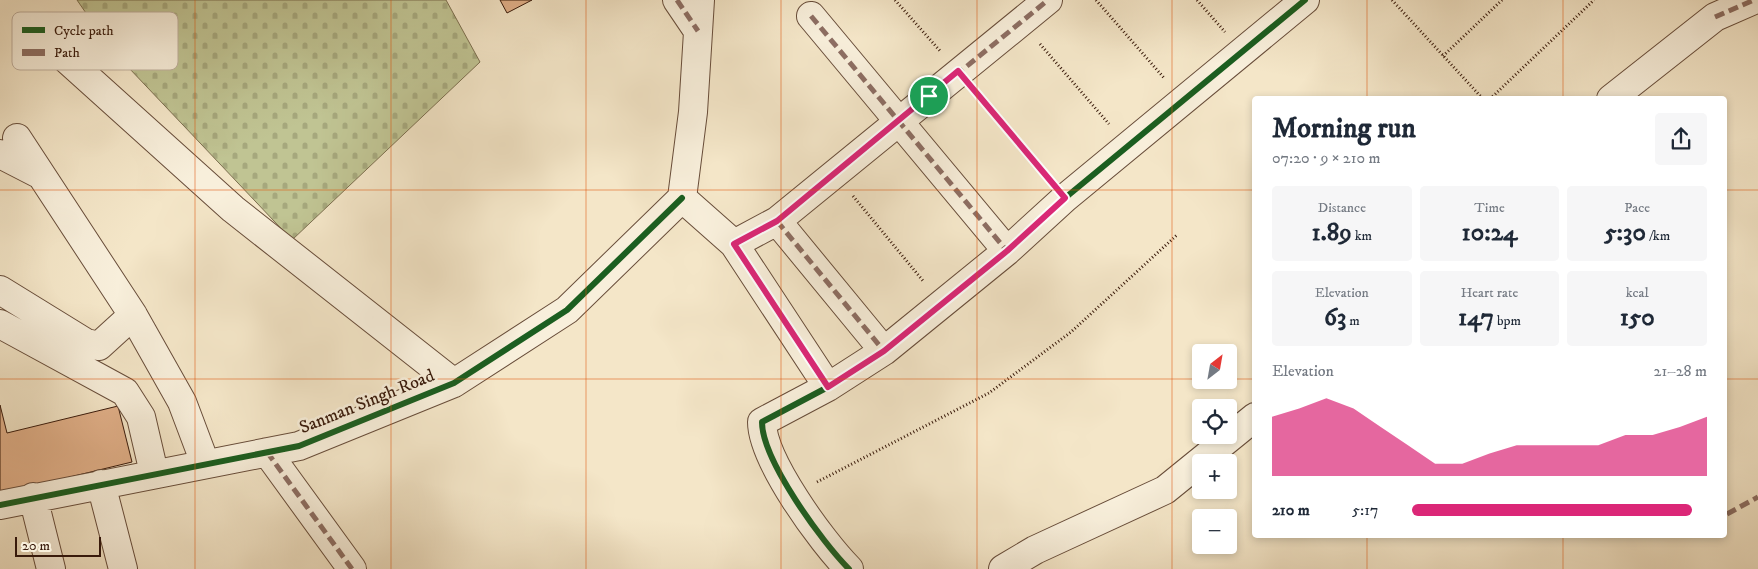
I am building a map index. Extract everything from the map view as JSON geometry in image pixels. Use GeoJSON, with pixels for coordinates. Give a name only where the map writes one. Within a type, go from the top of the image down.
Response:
{"type":"FeatureCollection","features":[{"type":"Feature","properties":{"kind":"street"},"geometry":{"type":"LineString","coordinates":[[677,0],[698,32]]}},
{"type":"Feature","properties":{"kind":"street"},"geometry":{"type":"LineString","coordinates":[[700,0],[693,112],[682,198],[734,244],[828,387]]}},
{"type":"Feature","properties":{"kind":"street"},"geometry":{"type":"LineString","coordinates":[[734,244],[777,221],[899,122],[958,71],[1048,0]]}},
{"type":"Feature","properties":{"kind":"street"},"geometry":{"type":"LineString","coordinates":[[849,569],[831,551],[792,494],[762,436],[762,422],[828,387],[884,351],[1007,251],[1065,198],[1305,0]]}},
{"type":"Feature","properties":{"kind":"street"},"geometry":{"type":"LineString","coordinates":[[1615,96],[1715,16],[1754,0]]}},
{"type":"Feature","properties":{"kind":"street"},"geometry":{"type":"LineString","coordinates":[[811,16],[1007,251]]}},
{"type":"Feature","properties":{"kind":"street"},"geometry":{"type":"LineString","coordinates":[[79,70],[233,209],[454,383]]}},
{"type":"Feature","properties":{"kind":"street"},"geometry":{"type":"LineString","coordinates":[[8,146],[41,175],[133,315],[182,402],[205,463]]}},
{"type":"Feature","properties":{"kind":"street","name":"Sanman Singh Road"},"geometry":{"type":"LineString","coordinates":[[0,505],[154,473],[299,446],[454,383],[567,310],[682,198]]}},
{"type":"Feature","properties":{"kind":"street"},"geometry":{"type":"LineString","coordinates":[[777,221],[884,351]]}},
{"type":"Feature","properties":{"kind":"street"},"geometry":{"type":"LineString","coordinates":[[0,290],[92,345],[99,346],[133,315]]}},
{"type":"Feature","properties":{"kind":"street"},"geometry":{"type":"LineString","coordinates":[[0,324],[124,392],[141,417],[154,473]]}},
{"type":"Feature","properties":{"kind":"street"},"geometry":{"type":"LineString","coordinates":[[1003,569],[1035,550],[1165,490],[1252,419]]}},
{"type":"Feature","properties":{"kind":"street"},"geometry":{"type":"LineString","coordinates":[[267,452],[352,569]]}},
{"type":"Feature","properties":{"kind":"street"},"geometry":{"type":"LineString","coordinates":[[101,484],[123,569]]}},
{"type":"Feature","properties":{"kind":"street"},"geometry":{"type":"LineString","coordinates":[[33,497],[51,569]]}},
{"type":"Feature","properties":{"kind":"path"},"geometry":{"type":"LineString","coordinates":[[895,0],[958,71],[1065,198]]}},
{"type":"Feature","properties":{"kind":"path"},"geometry":{"type":"LineString","coordinates":[[1096,0],[1184,100]]}},
{"type":"Feature","properties":{"kind":"path"},"geometry":{"type":"LineString","coordinates":[[1197,0],[1242,52]]}},
{"type":"Feature","properties":{"kind":"path"},"geometry":{"type":"LineString","coordinates":[[1392,0],[1479,96]]}},
{"type":"Feature","properties":{"kind":"path"},"geometry":{"type":"LineString","coordinates":[[1443,56],[1502,0]]}},
{"type":"Feature","properties":{"kind":"path"},"geometry":{"type":"LineString","coordinates":[[1493,96],[1592,1]]}},
{"type":"Feature","properties":{"kind":"path"},"geometry":{"type":"LineString","coordinates":[[1020,22],[1128,146]]}},
{"type":"Feature","properties":{"kind":"path"},"geometry":{"type":"LineString","coordinates":[[835,174],[942,304]]}},
{"type":"Feature","properties":{"kind":"path"},"geometry":{"type":"LineString","coordinates":[[792,494],[989,393],[1071,332],[1178,234]]}},
{"type":"Feature","properties":{"kind":"green space"},"geometry":{"type":"Polygon","coordinates":[[[77,0],[446,0],[480,62],[292,240],[131,70],[178,70],[178,12],[85,12],[77,0]]]}},
{"type":"Feature","properties":{"kind":"building"},"geometry":{"type":"Polygon","coordinates":[[[500,0],[532,0],[507,13],[500,0]]]}},
{"type":"Feature","properties":{"kind":"building"},"geometry":{"type":"Polygon","coordinates":[[[0,405],[7,433],[118,406],[132,462],[0,494],[0,405]]]}},
{"type":"Feature","properties":{"kind":"marked path"},"geometry":{"type":"LineString","coordinates":[[677,0],[698,31]]}},
{"type":"Feature","properties":{"kind":"marked path"},"geometry":{"type":"LineString","coordinates":[[828,387],[734,244],[777,221],[1048,0]]}},
{"type":"Feature","properties":{"kind":"marked path"},"geometry":{"type":"LineString","coordinates":[[1715,17],[1754,0]]}},
{"type":"Feature","properties":{"kind":"marked path"},"geometry":{"type":"LineString","coordinates":[[811,16],[1007,251]]}},
{"type":"Feature","properties":{"kind":"marked path"},"geometry":{"type":"LineString","coordinates":[[777,221],[884,351]]}},
{"type":"Feature","properties":{"kind":"marked path"},"geometry":{"type":"LineString","coordinates":[[267,452],[352,569]]}},
{"type":"Feature","properties":{"kind":"marked path"},"geometry":{"type":"LineString","coordinates":[[1727,514],[1758,497]]}},
{"type":"Feature","properties":{"kind":"cycle path"},"geometry":{"type":"LineString","coordinates":[[849,569],[824,540],[795,500],[772,457],[765,438],[762,422],[828,387],[884,351],[1007,251],[1065,198],[1305,0]]}},
{"type":"Feature","properties":{"kind":"cycle path"},"geometry":{"type":"LineString","coordinates":[[0,505],[299,446],[454,383],[567,310],[682,198]]}},
{"type":"Feature","properties":{"kind":"route"},"geometry":{"type":"LineString","coordinates":[[958,71],[1065,198],[1007,251],[884,351],[828,387],[734,244],[777,221],[929,96],[958,71]]}}]}
